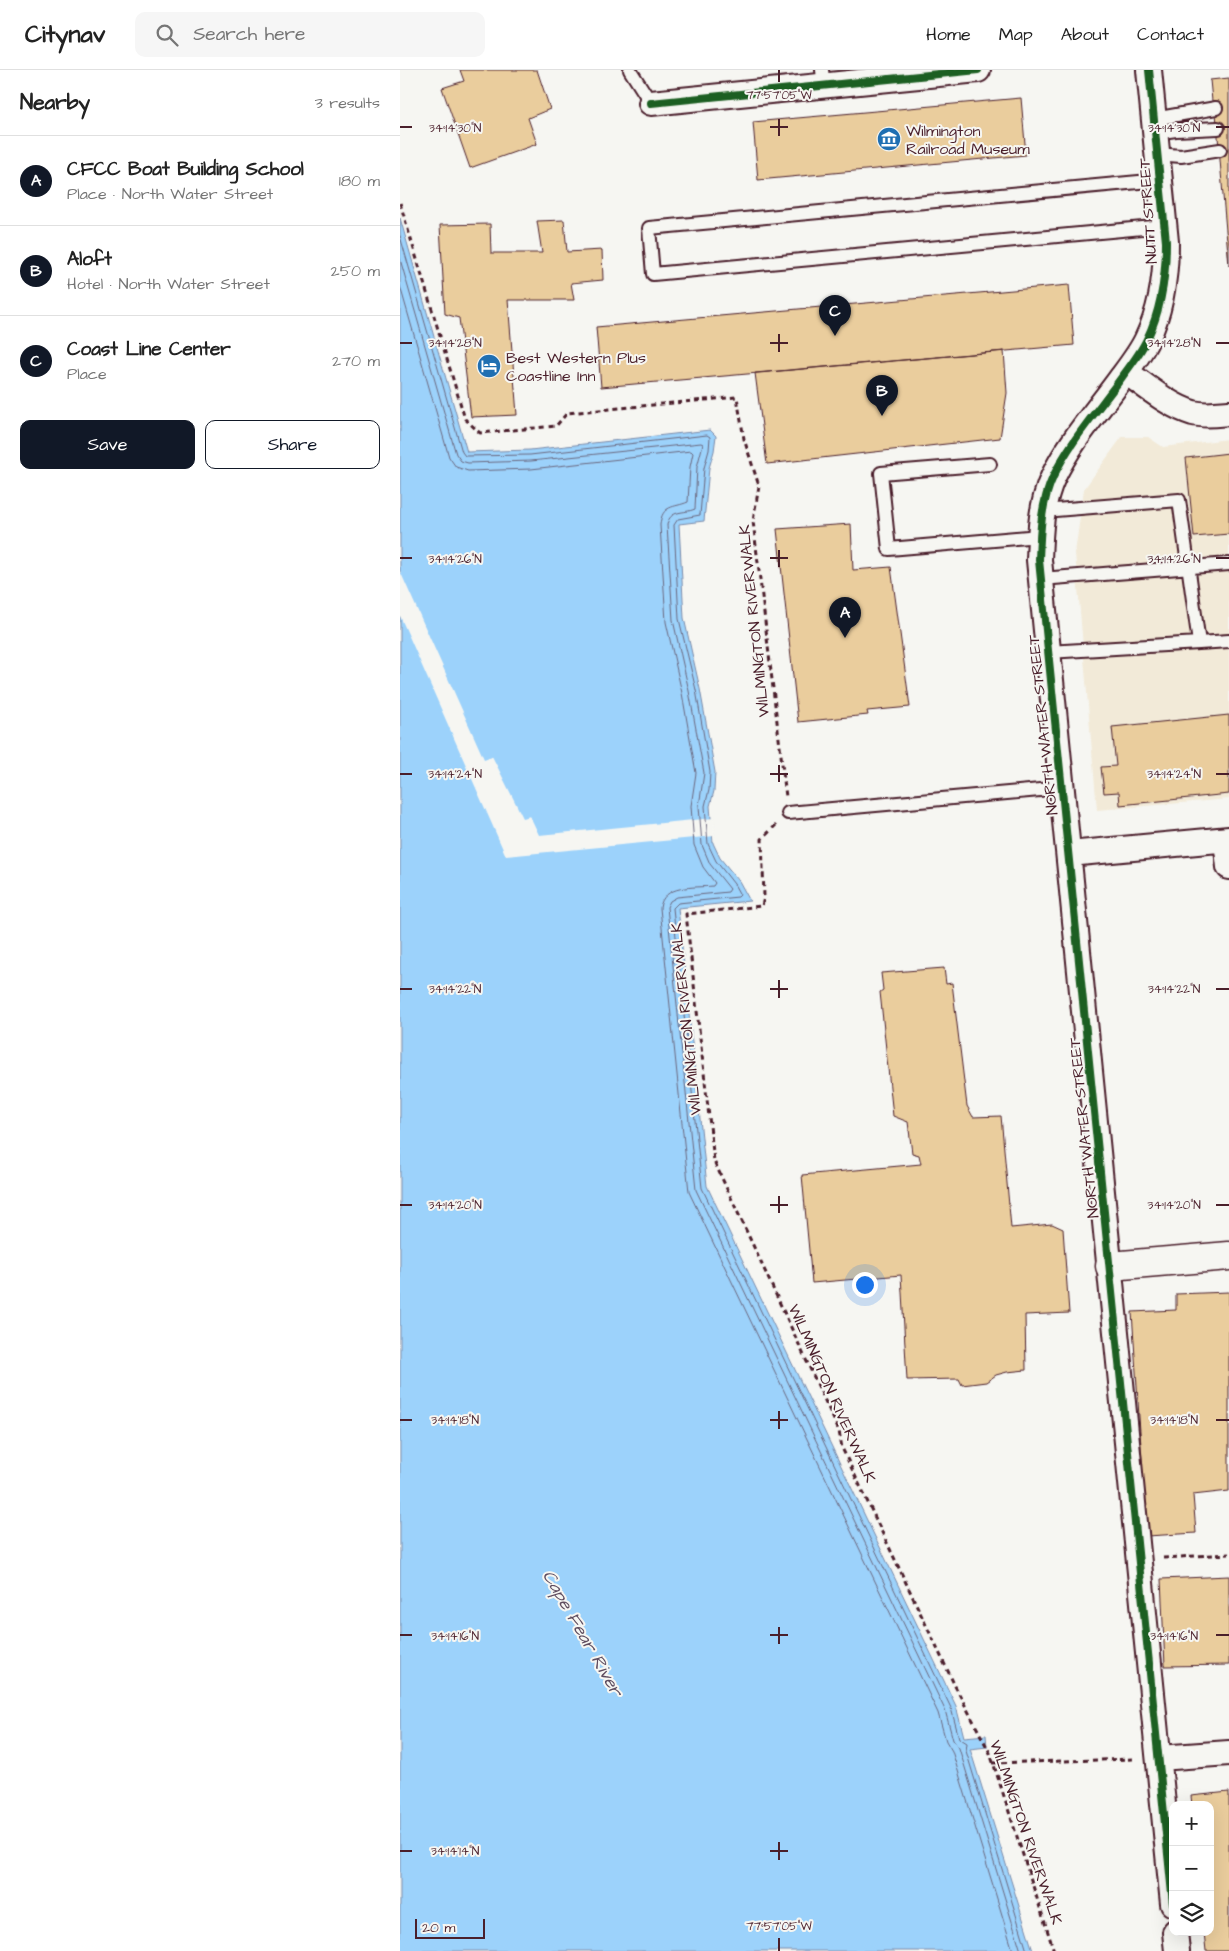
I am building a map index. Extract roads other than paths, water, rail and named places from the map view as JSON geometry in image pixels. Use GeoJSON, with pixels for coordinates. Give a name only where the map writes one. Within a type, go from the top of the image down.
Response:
{"type":"FeatureCollection","features":[{"type":"Feature","properties":{"kind":"street"},"geometry":{"type":"LineString","coordinates":[[651,103],[822,78],[978,70]]}},
{"type":"Feature","properties":{"kind":"street","name":"NUTT STREET"},"geometry":{"type":"LineString","coordinates":[[1126,372],[1148,338],[1158,307],[1166,266],[1149,70]]}},
{"type":"Feature","properties":{"kind":"street"},"geometry":{"type":"LineString","coordinates":[[1126,372],[1183,409],[1203,414],[1229,413]]}},
{"type":"Feature","properties":{"kind":"street","name":"NORTH WATER STREET"},"geometry":{"type":"LineString","coordinates":[[1126,372],[1063,460],[1053,478],[1043,511],[1039,560],[1172,1891]]}},
{"type":"Feature","properties":{"kind":"street"},"geometry":{"type":"LineString","coordinates":[[1069,854],[1228,840],[1229,866]]}},
{"type":"Feature","properties":{"kind":"street"},"geometry":{"type":"LineString","coordinates":[[1110,1266],[1229,1256]]}},
{"type":"Feature","properties":{"kind":"street"},"geometry":{"type":"LineString","coordinates":[[1159,1758],[1229,1753]]}},
{"type":"Feature","properties":{"kind":"street"},"geometry":{"type":"LineString","coordinates":[[1175,1936],[1177,1951]]}},
{"type":"Feature","properties":{"kind":"lane"},"geometry":{"type":"LineString","coordinates":[[630,70],[651,103]]}},
{"type":"Feature","properties":{"kind":"lane"},"geometry":{"type":"LineString","coordinates":[[1155,135],[1216,108]]}},
{"type":"Feature","properties":{"kind":"lane"},"geometry":{"type":"LineString","coordinates":[[1155,135],[1176,130],[1218,128]]}},
{"type":"Feature","properties":{"kind":"lane"},"geometry":{"type":"LineString","coordinates":[[1155,135],[1181,156],[1220,150]]}},
{"type":"Feature","properties":{"kind":"lane"},"geometry":{"type":"LineString","coordinates":[[1160,180],[649,228],[653,274],[1164,226]]}},
{"type":"Feature","properties":{"kind":"lane"},"geometry":{"type":"LineString","coordinates":[[990,464],[882,473],[889,549],[1040,536]]}},
{"type":"Feature","properties":{"kind":"lane"},"geometry":{"type":"LineString","coordinates":[[1043,511],[1179,500],[1199,643]]}},
{"type":"Feature","properties":{"kind":"lane"},"geometry":{"type":"LineString","coordinates":[[1041,579],[1229,564]]}},
{"type":"Feature","properties":{"kind":"lane"},"geometry":{"type":"LineString","coordinates":[[1048,652],[1229,641]]}},
{"type":"Feature","properties":{"kind":"lane"},"geometry":{"type":"LineString","coordinates":[[788,813],[1062,788]]}},
{"type":"Feature","properties":{"kind":"water","name":"Cape Fear River"},"geometry":{"type":"Polygon","coordinates":[[[400,218],[467,452],[530,450],[710,430],[716,436],[709,468],[704,521],[679,524],[684,618],[700,689],[715,772],[714,791],[710,806],[713,843],[720,858],[739,881],[750,901],[678,908],[707,1186],[956,1706],[964,1737],[986,1735],[987,1747],[970,1749],[1033,1951],[400,1951],[400,218]]]}},
{"type":"Feature","properties":{"kind":"place","name":"Wilmington Railroad Museum"},"geometry":{"type":"Point","coordinates":[889,139]}},
{"type":"Feature","properties":{"kind":"place","name":"Coast Line Center"},"geometry":{"type":"Point","coordinates":[835,336]}},
{"type":"Feature","properties":{"kind":"place","name":"Best Western Plus Coastline Inn"},"geometry":{"type":"Point","coordinates":[489,366]}},
{"type":"Feature","properties":{"kind":"place","name":"Aloft"},"geometry":{"type":"Point","coordinates":[882,416]}},
{"type":"Feature","properties":{"kind":"place","name":"CFCC Boat Building School"},"geometry":{"type":"Point","coordinates":[845,638]}}]}
